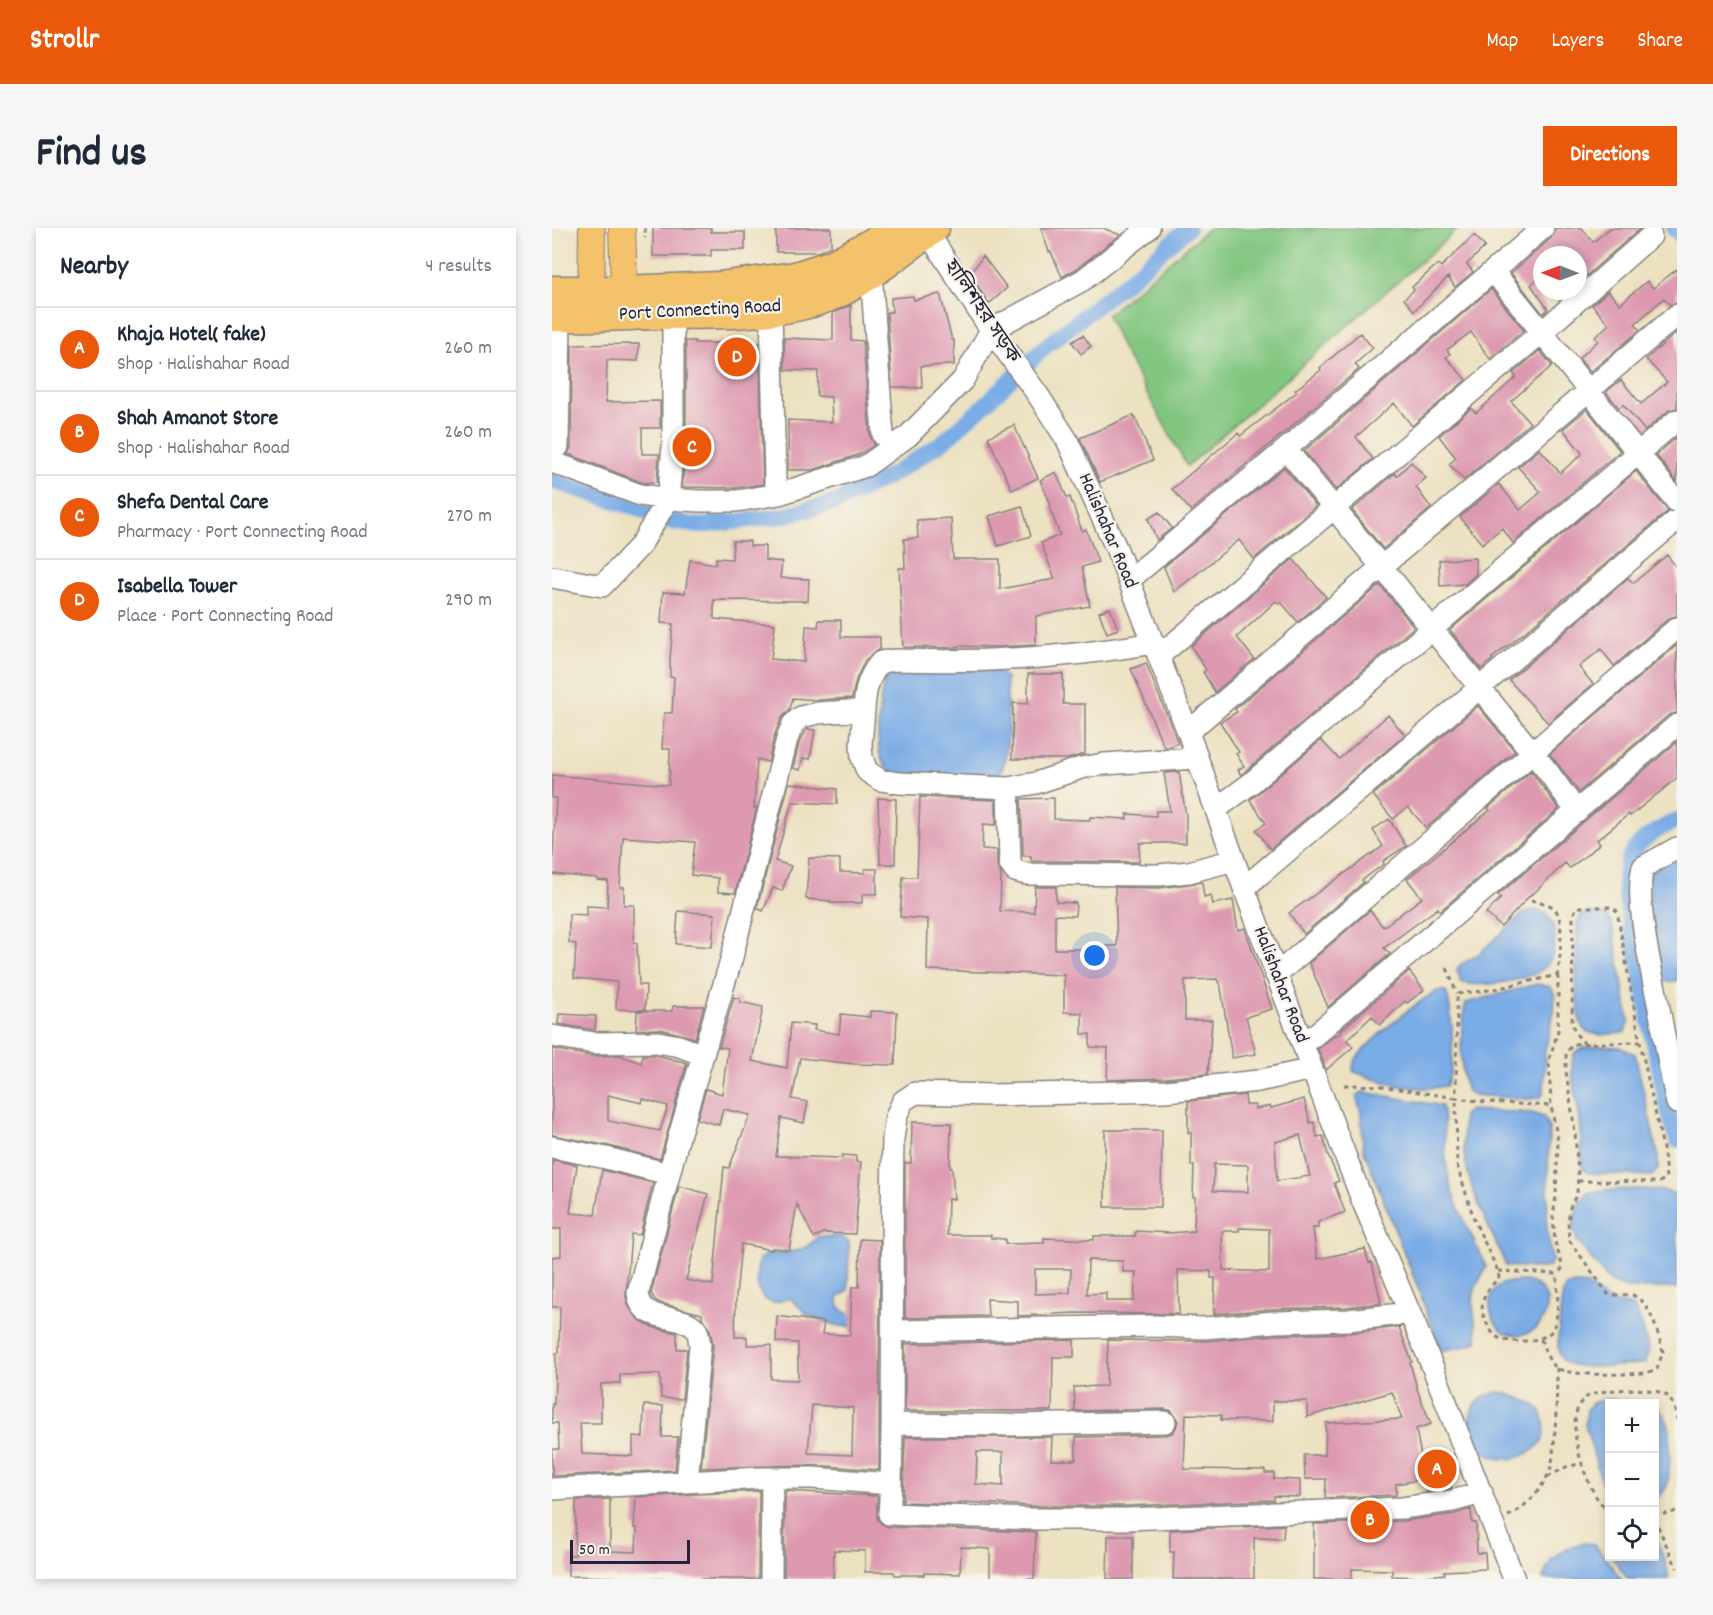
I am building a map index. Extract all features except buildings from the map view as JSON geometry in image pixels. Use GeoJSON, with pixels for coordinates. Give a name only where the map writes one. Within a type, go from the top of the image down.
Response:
{"type":"FeatureCollection","features":[{"type":"Feature","properties":{"kind":"highway","name":"Port Connecting Road"},"geometry":{"type":"LineString","coordinates":[[625,304],[673,314],[771,310],[802,305],[842,291],[872,272],[922,229]]}},
{"type":"Feature","properties":{"kind":"highway","name":"Port Connecting Road"},"geometry":{"type":"LineString","coordinates":[[555,308],[591,304],[625,304],[719,287],[795,278],[922,229]]}},
{"type":"Feature","properties":{"kind":"main road"},"geometry":{"type":"LineString","coordinates":[[591,304],[592,228]]}},
{"type":"Feature","properties":{"kind":"main road"},"geometry":{"type":"LineString","coordinates":[[622,228],[625,304]]}},
{"type":"Feature","properties":{"kind":"street"},"geometry":{"type":"LineString","coordinates":[[555,308],[555,455],[640,495],[668,499],[737,501],[779,494],[866,466],[908,436],[963,380],[991,330],[1050,300],[1083,280],[1149,228]]}},
{"type":"Feature","properties":{"kind":"street"},"geometry":{"type":"LineString","coordinates":[[1129,580],[1286,449],[1543,228]]}},
{"type":"Feature","properties":{"kind":"street","name":"হালিশহর সড়ক"},"geometry":{"type":"LineString","coordinates":[[922,229],[1038,395]]}},
{"type":"Feature","properties":{"kind":"street"},"geometry":{"type":"LineString","coordinates":[[1197,758],[1081,768],[1036,783],[1008,788],[934,786],[880,780],[867,771],[862,758],[861,744],[866,690],[873,671],[881,662],[1004,661],[1101,652],[1156,650],[1334,508],[1542,332],[1651,236]]}},
{"type":"Feature","properties":{"kind":"street"},"geometry":{"type":"LineString","coordinates":[[872,272],[883,435]]}},
{"type":"Feature","properties":{"kind":"street"},"geometry":{"type":"LineString","coordinates":[[1494,272],[1677,502]]}},
{"type":"Feature","properties":{"kind":"street"},"geometry":{"type":"LineString","coordinates":[[771,310],[775,481]]}},
{"type":"Feature","properties":{"kind":"street"},"geometry":{"type":"LineString","coordinates":[[552,577],[602,586],[640,546],[668,499],[673,436],[673,314]]}},
{"type":"Feature","properties":{"kind":"street"},"geometry":{"type":"LineString","coordinates":[[1188,732],[1677,315]]}},
{"type":"Feature","properties":{"kind":"street","name":"Halishahar Road"},"geometry":{"type":"LineString","coordinates":[[1038,395],[1066,440],[1095,498],[1129,580],[1363,1202],[1410,1313],[1514,1579]]}},
{"type":"Feature","properties":{"kind":"street"},"geometry":{"type":"LineString","coordinates":[[1216,809],[1250,784],[1677,420]]}},
{"type":"Feature","properties":{"kind":"street"},"geometry":{"type":"LineString","coordinates":[[1286,449],[1577,812]]}},
{"type":"Feature","properties":{"kind":"street"},"geometry":{"type":"LineString","coordinates":[[1244,888],[1677,520]]}},
{"type":"Feature","properties":{"kind":"street"},"geometry":{"type":"LineString","coordinates":[[1276,975],[1677,628]]}},
{"type":"Feature","properties":{"kind":"street"},"geometry":{"type":"LineString","coordinates":[[687,1481],[700,1345],[697,1331],[690,1325],[644,1310],[639,1302],[638,1293],[669,1174],[732,957],[781,759],[793,724],[801,717],[864,710]]}},
{"type":"Feature","properties":{"kind":"street"},"geometry":{"type":"LineString","coordinates":[[1303,1046],[1677,724]]}},
{"type":"Feature","properties":{"kind":"street"},"geometry":{"type":"LineString","coordinates":[[1008,788],[1010,864],[1015,871],[1027,874],[1159,875],[1189,872],[1234,860]]}},
{"type":"Feature","properties":{"kind":"street"},"geometry":{"type":"LineString","coordinates":[[1677,848],[1643,867],[1641,891],[1648,950],[1677,1103]]}},
{"type":"Feature","properties":{"kind":"street"},"geometry":{"type":"LineString","coordinates":[[552,1036],[594,1043],[658,1042],[703,1055]]}},
{"type":"Feature","properties":{"kind":"street"},"geometry":{"type":"LineString","coordinates":[[1312,1069],[1240,1084],[1166,1091],[1002,1095],[915,1092],[903,1101],[896,1117],[893,1139],[890,1514],[1031,1520],[1127,1519],[1402,1508],[1452,1501],[1482,1493]]}},
{"type":"Feature","properties":{"kind":"street"},"geometry":{"type":"LineString","coordinates":[[552,1148],[606,1158],[669,1174]]}},
{"type":"Feature","properties":{"kind":"street"},"geometry":{"type":"LineString","coordinates":[[893,1331],[1155,1326],[1204,1328],[1275,1322],[1348,1320],[1410,1313]]}},
{"type":"Feature","properties":{"kind":"street"},"geometry":{"type":"LineString","coordinates":[[892,1424],[1012,1425],[1165,1422]]}},
{"type":"Feature","properties":{"kind":"street"},"geometry":{"type":"LineString","coordinates":[[552,1489],[687,1481],[812,1478],[891,1484]]}},
{"type":"Feature","properties":{"kind":"street"},"geometry":{"type":"LineString","coordinates":[[771,1579],[772,1479]]}},
{"type":"Feature","properties":{"kind":"path"},"geometry":{"type":"LineString","coordinates":[[1447,968],[1457,994],[1457,1165],[1475,1221],[1499,1278],[1483,1298],[1482,1314],[1496,1337],[1504,1340],[1541,1339],[1552,1332],[1555,1323],[1557,1274],[1563,1268],[1555,1242],[1553,1216],[1558,1140],[1551,1106],[1549,1060],[1558,1031],[1560,925],[1559,916],[1554,909],[1531,900]]}},
{"type":"Feature","properties":{"kind":"path"},"geometry":{"type":"LineString","coordinates":[[1578,1181],[1659,1182],[1666,1179],[1664,1153],[1640,1042],[1617,911],[1611,907],[1577,908],[1573,915],[1572,1024],[1575,1034],[1584,1043]]}},
{"type":"Feature","properties":{"kind":"path"},"geometry":{"type":"LineString","coordinates":[[1457,994],[1490,990],[1558,975]]}},
{"type":"Feature","properties":{"kind":"path"},"geometry":{"type":"LineString","coordinates":[[1541,1339],[1549,1359],[1557,1368],[1569,1372],[1646,1373],[1657,1369],[1664,1352],[1651,1315],[1643,1301],[1633,1295],[1608,1294],[1569,1240],[1570,1208],[1577,1193],[1578,1181],[1566,1053],[1573,1044],[1640,1042]]}},
{"type":"Feature","properties":{"kind":"path"},"geometry":{"type":"LineString","coordinates":[[1344,1085],[1381,1086],[1486,1102],[1551,1106]]}},
{"type":"Feature","properties":{"kind":"path"},"geometry":{"type":"LineString","coordinates":[[1498,1271],[1557,1274]]}},
{"type":"Feature","properties":{"kind":"path"},"geometry":{"type":"LineString","coordinates":[[1493,1523],[1515,1514],[1530,1499],[1546,1478],[1551,1467],[1556,1420],[1557,1368]]}},
{"type":"Feature","properties":{"kind":"path"},"geometry":{"type":"LineString","coordinates":[[1605,1507],[1598,1500],[1575,1435],[1576,1418],[1581,1403],[1598,1393],[1645,1390],[1665,1394],[1674,1403],[1677,1420]]}},
{"type":"Feature","properties":{"kind":"path"},"geometry":{"type":"LineString","coordinates":[[1546,1478],[1566,1467],[1583,1463]]}},
{"type":"Feature","properties":{"kind":"path"},"geometry":{"type":"LineString","coordinates":[[1659,1516],[1677,1509]]}},
{"type":"Feature","properties":{"kind":"path"},"geometry":{"type":"LineString","coordinates":[[1659,1528],[1677,1568]]}},
{"type":"Feature","properties":{"kind":"green space"},"geometry":{"type":"Polygon","coordinates":[[[1209,228],[1459,228],[1187,466],[1123,350],[1107,315],[1209,228]]]}},
{"type":"Feature","properties":{"kind":"water"},"geometry":{"type":"Polygon","coordinates":[[[897,668],[996,670],[1006,678],[1007,744],[1002,769],[997,779],[895,776],[888,770],[879,750],[879,717],[884,685],[897,668]]]}},
{"type":"Feature","properties":{"kind":"water"},"geometry":{"type":"Polygon","coordinates":[[[1677,854],[1677,981],[1663,981],[1650,909],[1650,873],[1677,854]]]}},
{"type":"Feature","properties":{"kind":"water"},"geometry":{"type":"Polygon","coordinates":[[[1534,910],[1546,913],[1554,930],[1553,951],[1547,965],[1531,975],[1506,982],[1469,984],[1461,982],[1457,970],[1460,965],[1476,956],[1524,913],[1534,910]]]}},
{"type":"Feature","properties":{"kind":"water"},"geometry":{"type":"Polygon","coordinates":[[[1582,914],[1605,915],[1612,923],[1629,1021],[1625,1032],[1603,1035],[1588,1032],[1584,1029],[1578,1011],[1577,924],[1582,914]]]}},
{"type":"Feature","properties":{"kind":"water"},"geometry":{"type":"Polygon","coordinates":[[[1537,984],[1551,987],[1555,996],[1554,1012],[1545,1050],[1544,1090],[1541,1097],[1529,1099],[1473,1095],[1467,1091],[1464,1082],[1461,1047],[1466,1003],[1537,984]]]}},
{"type":"Feature","properties":{"kind":"water"},"geometry":{"type":"Polygon","coordinates":[[[1437,991],[1446,991],[1452,1025],[1451,1065],[1446,1086],[1411,1087],[1375,1079],[1353,1071],[1354,1061],[1382,1032],[1415,1005],[1437,991]]]}},
{"type":"Feature","properties":{"kind":"water"},"geometry":{"type":"Polygon","coordinates":[[[1620,1047],[1635,1054],[1658,1155],[1658,1169],[1652,1176],[1588,1173],[1582,1168],[1581,1126],[1572,1078],[1572,1062],[1574,1053],[1583,1048],[1620,1047]]]}},
{"type":"Feature","properties":{"kind":"water"},"geometry":{"type":"Polygon","coordinates":[[[1363,1092],[1442,1106],[1447,1171],[1452,1191],[1486,1267],[1473,1299],[1477,1342],[1440,1351],[1420,1293],[1363,1148],[1361,1112],[1356,1096],[1363,1092]]]}},
{"type":"Feature","properties":{"kind":"water"},"geometry":{"type":"Polygon","coordinates":[[[1470,1110],[1532,1113],[1544,1117],[1549,1128],[1547,1228],[1552,1261],[1549,1267],[1506,1266],[1474,1194],[1469,1176],[1463,1138],[1463,1115],[1470,1110]]]}},
{"type":"Feature","properties":{"kind":"water"},"geometry":{"type":"Polygon","coordinates":[[[1644,1189],[1677,1194],[1677,1288],[1627,1288],[1610,1282],[1577,1241],[1573,1227],[1575,1216],[1580,1201],[1588,1193],[1603,1190],[1644,1189]]]}},
{"type":"Feature","properties":{"kind":"water"},"geometry":{"type":"Polygon","coordinates":[[[841,1236],[849,1242],[848,1290],[838,1298],[838,1302],[840,1307],[852,1317],[851,1326],[839,1326],[809,1316],[790,1298],[773,1303],[762,1296],[757,1285],[759,1259],[773,1253],[802,1249],[819,1237],[841,1236]]]}},
{"type":"Feature","properties":{"kind":"water"},"geometry":{"type":"Polygon","coordinates":[[[1525,1281],[1538,1286],[1545,1294],[1547,1304],[1545,1314],[1540,1324],[1531,1331],[1520,1335],[1507,1333],[1501,1330],[1493,1318],[1490,1304],[1493,1291],[1507,1282],[1525,1281]]]}},
{"type":"Feature","properties":{"kind":"water"},"geometry":{"type":"Polygon","coordinates":[[[1576,1284],[1588,1285],[1609,1302],[1633,1306],[1649,1349],[1645,1363],[1589,1367],[1569,1364],[1563,1360],[1558,1345],[1561,1302],[1565,1287],[1576,1284]]]}},
{"type":"Feature","properties":{"kind":"water"},"geometry":{"type":"Polygon","coordinates":[[[1498,1392],[1533,1404],[1540,1410],[1544,1421],[1545,1427],[1541,1443],[1518,1458],[1500,1459],[1486,1452],[1475,1441],[1470,1427],[1471,1413],[1480,1400],[1498,1392]]]}},
{"type":"Feature","properties":{"kind":"water"},"geometry":{"type":"Polygon","coordinates":[[[1605,1399],[1605,1494],[1585,1424],[1587,1410],[1592,1403],[1605,1399]]]}},
{"type":"Feature","properties":{"kind":"water"},"geometry":{"type":"Polygon","coordinates":[[[1659,1410],[1668,1423],[1670,1431],[1669,1473],[1667,1485],[1659,1496],[1659,1410]]]}},
{"type":"Feature","properties":{"kind":"water"},"geometry":{"type":"Polygon","coordinates":[[[1583,1543],[1594,1544],[1605,1561],[1608,1561],[1622,1579],[1543,1579],[1552,1559],[1568,1548],[1583,1543]]]}},
{"type":"Feature","properties":{"kind":"water"},"geometry":{"type":"Polygon","coordinates":[[[1659,1546],[1669,1579],[1628,1579],[1615,1561],[1659,1561],[1659,1546]]]}},
{"type":"Feature","properties":{"kind":"waterway"},"geometry":{"type":"LineString","coordinates":[[552,481],[634,507],[668,521],[699,526],[782,516],[838,502],[895,473],[940,444],[1046,346],[1128,281],[1188,228]]}},
{"type":"Feature","properties":{"kind":"waterway"},"geometry":{"type":"LineString","coordinates":[[1673,228],[1677,233]]}},
{"type":"Feature","properties":{"kind":"waterway"},"geometry":{"type":"LineString","coordinates":[[1677,820],[1653,833],[1638,845],[1628,860],[1625,879],[1630,918],[1654,1042],[1677,1140]]}},
{"type":"Feature","properties":{"kind":"place","name":"Isabella Tower"},"geometry":{"type":"Point","coordinates":[737,357]}},
{"type":"Feature","properties":{"kind":"place","name":"Shefa Dental Care"},"geometry":{"type":"Point","coordinates":[692,447]}},
{"type":"Feature","properties":{"kind":"place","name":"Khaja Hotel( fake)"},"geometry":{"type":"Point","coordinates":[1437,1469]}},
{"type":"Feature","properties":{"kind":"place","name":"Shah Amanot Store"},"geometry":{"type":"Point","coordinates":[1370,1520]}}]}
